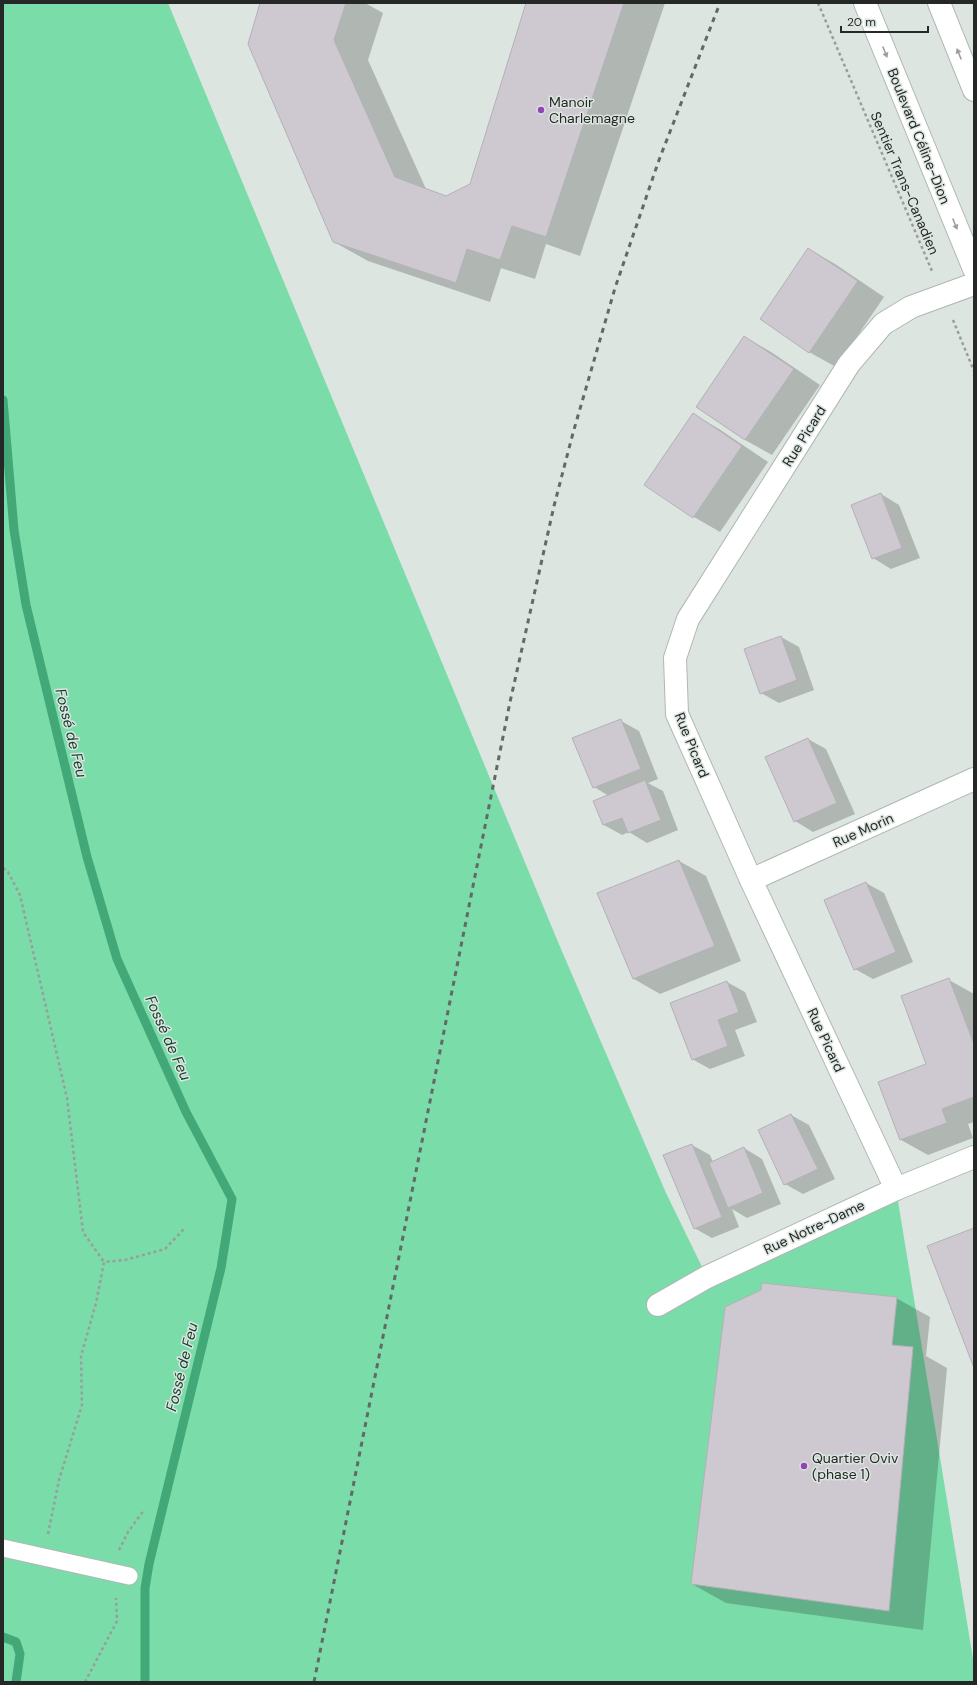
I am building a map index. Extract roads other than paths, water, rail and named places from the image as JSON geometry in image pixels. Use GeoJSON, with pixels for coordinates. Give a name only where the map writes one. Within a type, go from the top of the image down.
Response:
{"type":"FeatureCollection","features":[{"type":"Feature","properties":{"kind":"street","name":"Boulevard Céline-Dion"},"geometry":{"type":"LineString","coordinates":[[865,3],[974,269]]}},
{"type":"Feature","properties":{"kind":"street"},"geometry":{"type":"LineString","coordinates":[[938,3],[974,90]]}},
{"type":"Feature","properties":{"kind":"street","name":"Rue Picard"},"geometry":{"type":"LineString","coordinates":[[896,1189],[751,880],[677,714],[675,658],[688,619],[849,364],[883,324],[911,307],[974,284]]}},
{"type":"Feature","properties":{"kind":"street","name":"Rue Morin"},"geometry":{"type":"LineString","coordinates":[[751,880],[974,779]]}},
{"type":"Feature","properties":{"kind":"street","name":"Rue Notre-Dame"},"geometry":{"type":"LineString","coordinates":[[658,1305],[707,1277],[896,1189],[974,1157]]}},
{"type":"Feature","properties":{"kind":"lane"},"geometry":{"type":"LineString","coordinates":[[3,1548],[130,1576]]}},
{"type":"Feature","properties":{"kind":"waterway","name":"Fossé de Feu"},"geometry":{"type":"LineString","coordinates":[[3,400],[14,530],[26,605],[87,857],[117,959],[186,1112],[232,1199],[221,1268],[149,1564],[145,1588],[145,1682]]}},
{"type":"Feature","properties":{"kind":"waterway"},"geometry":{"type":"LineString","coordinates":[[3,1637],[16,1642],[20,1654],[16,1682]]}},
{"type":"Feature","properties":{"kind":"railway"},"geometry":{"type":"LineString","coordinates":[[314,1682],[510,702],[554,506],[573,433],[615,288],[659,160],[720,3]]}},
{"type":"Feature","properties":{"kind":"place","name":"Manoir Charlemagne"},"geometry":{"type":"Point","coordinates":[541,110]}},
{"type":"Feature","properties":{"kind":"place","name":"Quartier Oviv (phase 1)"},"geometry":{"type":"Point","coordinates":[804,1466]}}]}
